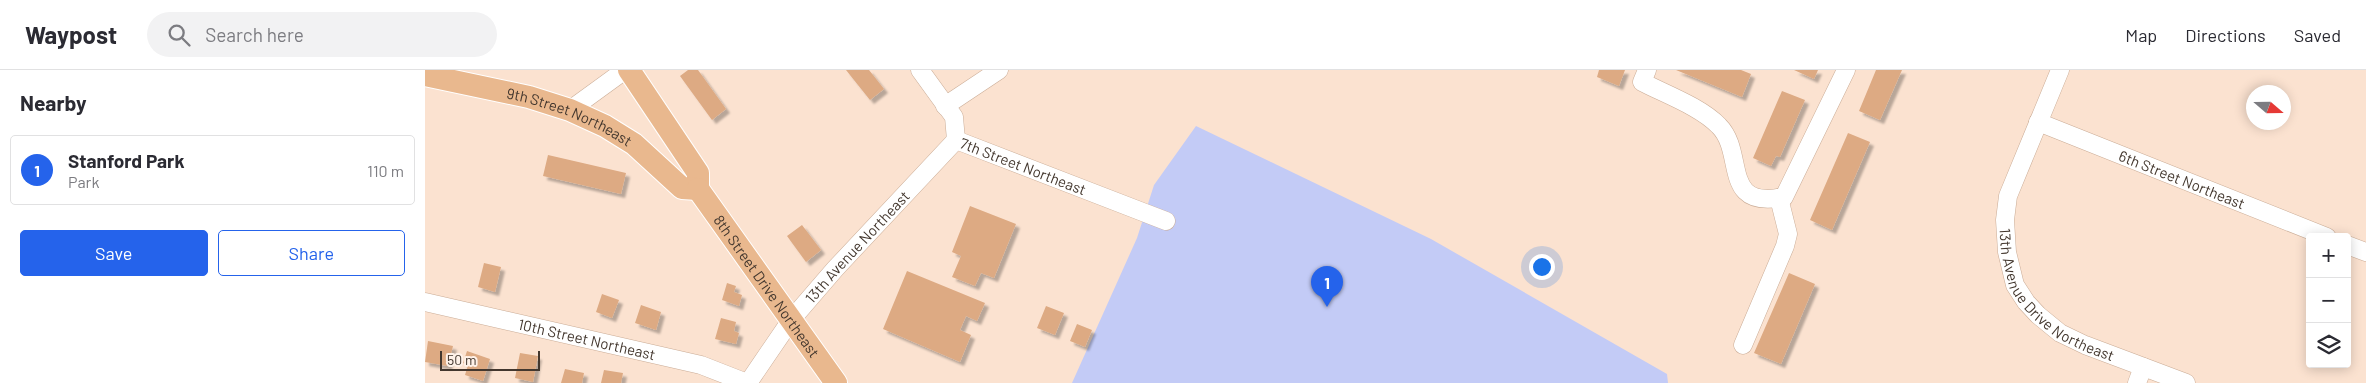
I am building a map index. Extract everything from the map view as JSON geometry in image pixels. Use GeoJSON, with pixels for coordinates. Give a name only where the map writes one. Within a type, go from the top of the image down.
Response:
{"type":"FeatureCollection","features":[{"type":"Feature","properties":{"kind":"main road"},"geometry":{"type":"LineString","coordinates":[[629,70],[698,173],[698,189]]}},
{"type":"Feature","properties":{"kind":"main road","name":"9th Street Northeast"},"geometry":{"type":"LineString","coordinates":[[425,75],[529,97],[570,110],[605,126],[634,144],[682,188],[698,189]]}},
{"type":"Feature","properties":{"kind":"main road","name":"8th Street Drive Northeast"},"geometry":{"type":"LineString","coordinates":[[698,189],[836,383]]}},
{"type":"Feature","properties":{"kind":"street"},"geometry":{"type":"LineString","coordinates":[[570,110],[625,70]]}},
{"type":"Feature","properties":{"kind":"street","name":"7th Street Northeast"},"geometry":{"type":"LineString","coordinates":[[920,70],[953,117],[956,140],[1167,221]]}},
{"type":"Feature","properties":{"kind":"street"},"geometry":{"type":"LineString","coordinates":[[945,106],[999,70]]}},
{"type":"Feature","properties":{"kind":"street"},"geometry":{"type":"LineString","coordinates":[[1647,70],[1641,82],[1707,116],[1721,127],[1727,134],[1736,175],[1745,191],[1763,199],[1784,198],[1846,70]]}},
{"type":"Feature","properties":{"kind":"street","name":"13th Avenue Drive Northeast"},"geometry":{"type":"LineString","coordinates":[[2059,70],[2008,196],[2006,209],[2007,252],[2015,285],[2026,302],[2038,315],[2060,333],[2140,375],[2186,383]]}},
{"type":"Feature","properties":{"kind":"street","name":"6th Street Northeast"},"geometry":{"type":"LineString","coordinates":[[2038,122],[2317,233]]}},
{"type":"Feature","properties":{"kind":"street","name":"13th Avenue Northeast"},"geometry":{"type":"LineString","coordinates":[[748,383],[791,320],[835,269],[956,140]]}},
{"type":"Feature","properties":{"kind":"street"},"geometry":{"type":"LineString","coordinates":[[1743,344],[1785,246],[1788,234],[1779,198]]}},
{"type":"Feature","properties":{"kind":"street"},"geometry":{"type":"LineString","coordinates":[[2351,246],[2366,252]]}},
{"type":"Feature","properties":{"kind":"street","name":"10th Street Northeast"},"geometry":{"type":"LineString","coordinates":[[425,302],[701,365],[748,383]]}},
{"type":"Feature","properties":{"kind":"shaded area"},"geometry":{"type":"Polygon","coordinates":[[[1196,126],[1431,239],[1667,374],[1668,383],[1072,383],[1137,238],[1154,185],[1196,126]]]}},
{"type":"Feature","properties":{"kind":"building"},"geometry":{"type":"Polygon","coordinates":[[[688,70],[698,70],[726,109],[712,120],[680,76],[688,70]]]}},
{"type":"Feature","properties":{"kind":"building"},"geometry":{"type":"Polygon","coordinates":[[[846,70],[869,70],[884,89],[870,100],[846,70]]]}},
{"type":"Feature","properties":{"kind":"building"},"geometry":{"type":"Polygon","coordinates":[[[1599,70],[1625,70],[1619,86],[1597,77],[1599,70]]]}},
{"type":"Feature","properties":{"kind":"building"},"geometry":{"type":"Polygon","coordinates":[[[1676,70],[1741,70],[1751,74],[1742,97],[1676,70]]]}},
{"type":"Feature","properties":{"kind":"building"},"geometry":{"type":"Polygon","coordinates":[[[1794,70],[1818,70],[1814,79],[1794,70]]]}},
{"type":"Feature","properties":{"kind":"building"},"geometry":{"type":"Polygon","coordinates":[[[1876,70],[1902,70],[1880,120],[1859,111],[1876,70]]]}},
{"type":"Feature","properties":{"kind":"building"},"geometry":{"type":"Polygon","coordinates":[[[1782,91],[1805,100],[1780,157],[1776,156],[1771,166],[1753,158],[1782,91]]]}},
{"type":"Feature","properties":{"kind":"building"},"geometry":{"type":"Polygon","coordinates":[[[1848,133],[1870,142],[1832,230],[1810,220],[1848,133]]]}},
{"type":"Feature","properties":{"kind":"building"},"geometry":{"type":"Polygon","coordinates":[[[548,155],[626,173],[621,194],[543,176],[548,155]]]}},
{"type":"Feature","properties":{"kind":"building"},"geometry":{"type":"Polygon","coordinates":[[[970,206],[1016,224],[994,278],[981,273],[975,286],[952,277],[961,256],[952,252],[970,206]]]}},
{"type":"Feature","properties":{"kind":"building"},"geometry":{"type":"Polygon","coordinates":[[[802,225],[821,250],[806,262],[787,236],[802,225]]]}},
{"type":"Feature","properties":{"kind":"building"},"geometry":{"type":"Polygon","coordinates":[[[484,263],[501,267],[495,292],[478,287],[484,263]]]}},
{"type":"Feature","properties":{"kind":"building"},"geometry":{"type":"Polygon","coordinates":[[[907,271],[985,303],[977,321],[966,316],[960,330],[971,335],[960,362],[883,329],[907,271]]]}},
{"type":"Feature","properties":{"kind":"building"},"geometry":{"type":"Polygon","coordinates":[[[1789,273],[1815,284],[1781,364],[1754,353],[1789,273]]]}},
{"type":"Feature","properties":{"kind":"building"},"geometry":{"type":"Polygon","coordinates":[[[727,283],[736,286],[734,292],[742,295],[739,306],[722,300],[727,283]]]}},
{"type":"Feature","properties":{"kind":"building"},"geometry":{"type":"Polygon","coordinates":[[[602,294],[619,300],[612,318],[596,312],[602,294]]]}},
{"type":"Feature","properties":{"kind":"building"},"geometry":{"type":"Polygon","coordinates":[[[641,305],[661,312],[656,330],[635,323],[641,305]]]}},
{"type":"Feature","properties":{"kind":"building"},"geometry":{"type":"Polygon","coordinates":[[[1046,306],[1064,313],[1055,335],[1037,328],[1046,306]]]}},
{"type":"Feature","properties":{"kind":"building"},"geometry":{"type":"Polygon","coordinates":[[[721,318],[736,322],[734,331],[739,333],[736,344],[715,339],[721,318]]]}},
{"type":"Feature","properties":{"kind":"building"},"geometry":{"type":"Polygon","coordinates":[[[1077,324],[1092,330],[1085,347],[1070,341],[1077,324]]]}},
{"type":"Feature","properties":{"kind":"building"},"geometry":{"type":"Polygon","coordinates":[[[428,341],[453,346],[448,366],[425,362],[428,341]]]}},
{"type":"Feature","properties":{"kind":"building"},"geometry":{"type":"Polygon","coordinates":[[[467,351],[490,359],[483,381],[465,375],[468,365],[463,363],[467,351]]]}},
{"type":"Feature","properties":{"kind":"building"},"geometry":{"type":"Polygon","coordinates":[[[520,353],[538,356],[533,382],[515,378],[520,353]]]}},
{"type":"Feature","properties":{"kind":"building"},"geometry":{"type":"Polygon","coordinates":[[[565,369],[584,373],[582,383],[561,383],[565,369]]]}},
{"type":"Feature","properties":{"kind":"building"},"geometry":{"type":"Polygon","coordinates":[[[604,370],[623,373],[621,383],[601,383],[604,370]]]}},
{"type":"Feature","properties":{"kind":"place","name":"Stanford Park"},"geometry":{"type":"Point","coordinates":[1327,307]}}]}
